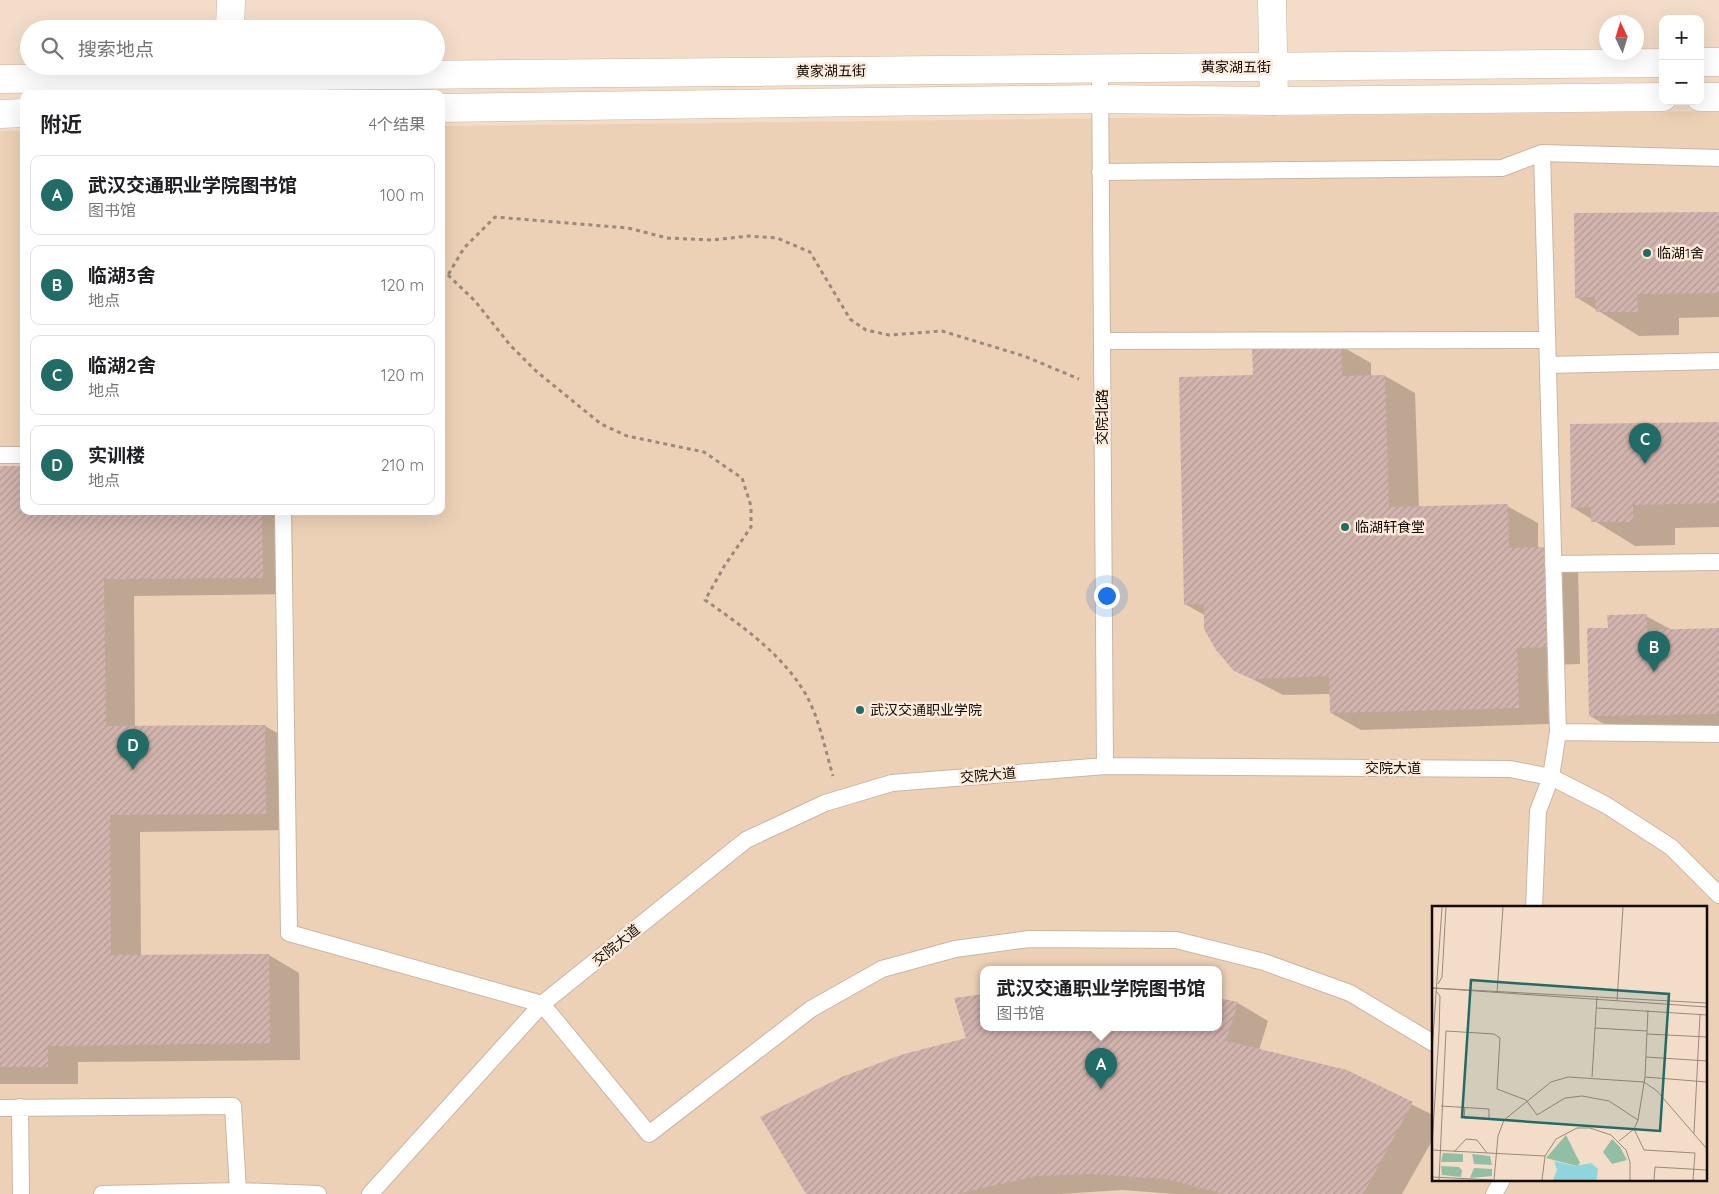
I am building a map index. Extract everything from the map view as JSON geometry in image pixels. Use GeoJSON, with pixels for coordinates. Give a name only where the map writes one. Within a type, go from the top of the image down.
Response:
{"type":"FeatureCollection","features":[{"type":"Feature","properties":{"kind":"street"},"geometry":{"type":"LineString","coordinates":[[230,20],[231,0]]}},
{"type":"Feature","properties":{"kind":"street"},"geometry":{"type":"LineString","coordinates":[[1272,0],[1274,101]]}},
{"type":"Feature","properties":{"kind":"street"},"geometry":{"type":"LineString","coordinates":[[1704,62],[1719,62]]}},
{"type":"Feature","properties":{"kind":"street","name":"黄家湖五街"},"geometry":{"type":"LineString","coordinates":[[0,79],[229,79],[1659,63]]}},
{"type":"Feature","properties":{"kind":"street"},"geometry":{"type":"LineString","coordinates":[[445,108],[1099,99],[1274,101],[1659,97]]}},
{"type":"Feature","properties":{"kind":"street"},"geometry":{"type":"LineString","coordinates":[[1704,97],[1719,97]]}},
{"type":"Feature","properties":{"kind":"street"},"geometry":{"type":"LineString","coordinates":[[0,114],[20,114]]}},
{"type":"Feature","properties":{"kind":"lane","name":"交院北路"},"geometry":{"type":"LineString","coordinates":[[1100,68],[1105,766]]}},
{"type":"Feature","properties":{"kind":"lane"},"geometry":{"type":"LineString","coordinates":[[1100,172],[1502,168],[1542,153],[1719,158]]}},
{"type":"Feature","properties":{"kind":"lane"},"geometry":{"type":"LineString","coordinates":[[1534,906],[1538,811],[1551,777],[1558,732],[1542,153]]}},
{"type":"Feature","properties":{"kind":"lane"},"geometry":{"type":"LineString","coordinates":[[1102,341],[1547,340]]}},
{"type":"Feature","properties":{"kind":"lane"},"geometry":{"type":"LineString","coordinates":[[1548,365],[1719,361]]}},
{"type":"Feature","properties":{"kind":"lane"},"geometry":{"type":"LineString","coordinates":[[0,455],[20,455]]}},
{"type":"Feature","properties":{"kind":"lane"},"geometry":{"type":"LineString","coordinates":[[283,515],[288,934],[542,1004],[649,1134],[811,1009],[882,969],[954,949],[1029,939],[1176,940],[1264,962],[1350,993],[1432,1042]]}},
{"type":"Feature","properties":{"kind":"lane"},"geometry":{"type":"LineString","coordinates":[[1553,564],[1719,562]]}},
{"type":"Feature","properties":{"kind":"lane"},"geometry":{"type":"LineString","coordinates":[[1558,732],[1719,734]]}},
{"type":"Feature","properties":{"kind":"lane","name":"交院大道"},"geometry":{"type":"LineString","coordinates":[[370,1194],[542,1004],[746,840],[825,803],[892,783],[1105,766],[1510,768],[1551,777],[1606,805],[1671,847],[1719,895]]}},
{"type":"Feature","properties":{"kind":"lane"},"geometry":{"type":"LineString","coordinates":[[0,1108],[233,1106],[238,1191]]}},
{"type":"Feature","properties":{"kind":"lane"},"geometry":{"type":"LineString","coordinates":[[20,1108],[21,1194]]}},
{"type":"Feature","properties":{"kind":"lane"},"geometry":{"type":"LineString","coordinates":[[102,1194],[238,1191],[318,1194]]}},
{"type":"Feature","properties":{"kind":"path"},"geometry":{"type":"LineString","coordinates":[[448,275],[464,248],[495,217],[628,228],[667,238],[712,240],[749,236],[777,238],[810,252],[850,319],[866,330],[889,335],[942,331],[1024,356],[1102,388]]}},
{"type":"Feature","properties":{"kind":"path"},"geometry":{"type":"LineString","coordinates":[[448,275],[475,301],[510,345],[536,371],[601,424],[627,436],[704,452],[742,478],[751,506],[751,527],[725,565],[705,600],[752,633],[786,668],[805,694],[819,726],[839,798]]}},
{"type":"Feature","properties":{"kind":"shaded area","name":"武汉交通职业学院"},"geometry":{"type":"Polygon","coordinates":[[[1719,111],[1719,1194],[0,1194],[0,131],[20,131],[20,515],[445,515],[445,126],[1719,111]]]}},
{"type":"Feature","properties":{"kind":"building","name":"临湖1舍"},"geometry":{"type":"Polygon","coordinates":[[[1719,212],[1719,293],[1637,294],[1638,312],[1596,312],[1595,297],[1575,298],[1574,213],[1719,212]]]}},
{"type":"Feature","properties":{"kind":"building","name":"临湖轩食堂"},"geometry":{"type":"Polygon","coordinates":[[[1341,344],[1342,376],[1385,375],[1389,507],[1508,504],[1509,548],[1548,547],[1551,647],[1517,648],[1519,708],[1330,713],[1329,676],[1252,679],[1234,671],[1216,650],[1204,629],[1204,604],[1184,605],[1179,377],[1253,375],[1252,347],[1341,344]]]}},
{"type":"Feature","properties":{"kind":"building"},"geometry":{"type":"Polygon","coordinates":[[[1719,422],[1719,503],[1633,505],[1633,522],[1591,522],[1591,507],[1571,508],[1570,424],[1719,422]]]}},
{"type":"Feature","properties":{"kind":"building"},"geometry":{"type":"Polygon","coordinates":[[[0,466],[20,466],[20,515],[262,515],[263,578],[104,579],[106,726],[265,725],[266,814],[110,815],[111,955],[269,954],[270,1043],[48,1046],[48,1067],[0,1067],[0,466]]]}},
{"type":"Feature","properties":{"kind":"building"},"geometry":{"type":"Polygon","coordinates":[[[1647,614],[1647,630],[1719,628],[1719,714],[1589,716],[1587,628],[1608,628],[1607,615],[1647,614]]]}},
{"type":"Feature","properties":{"kind":"building"},"geometry":{"type":"Polygon","coordinates":[[[980,995],[980,1031],[1222,1031],[1222,999],[1238,1002],[1226,1041],[1347,1070],[1413,1102],[1363,1194],[1224,1194],[1167,1179],[1091,1174],[1036,1176],[957,1194],[806,1194],[760,1117],[844,1076],[904,1054],[966,1038],[954,998],[980,995]]]}},
{"type":"Feature","properties":{"kind":"place","name":"临湖1舍"},"geometry":{"type":"Point","coordinates":[1647,253]}},
{"type":"Feature","properties":{"kind":"place","name":"临湖2舍"},"geometry":{"type":"Point","coordinates":[1645,464]}},
{"type":"Feature","properties":{"kind":"place","name":"临湖轩食堂"},"geometry":{"type":"Point","coordinates":[1345,527]}},
{"type":"Feature","properties":{"kind":"place","name":"临湖3舍"},"geometry":{"type":"Point","coordinates":[1654,672]}},
{"type":"Feature","properties":{"kind":"place","name":"武汉交通职业学院"},"geometry":{"type":"Point","coordinates":[860,710]}},
{"type":"Feature","properties":{"kind":"place","name":"实训楼"},"geometry":{"type":"Point","coordinates":[133,770]}},
{"type":"Feature","properties":{"kind":"place","name":"武汉交通职业学院图书馆"},"geometry":{"type":"Point","coordinates":[1101,1089]}}]}
